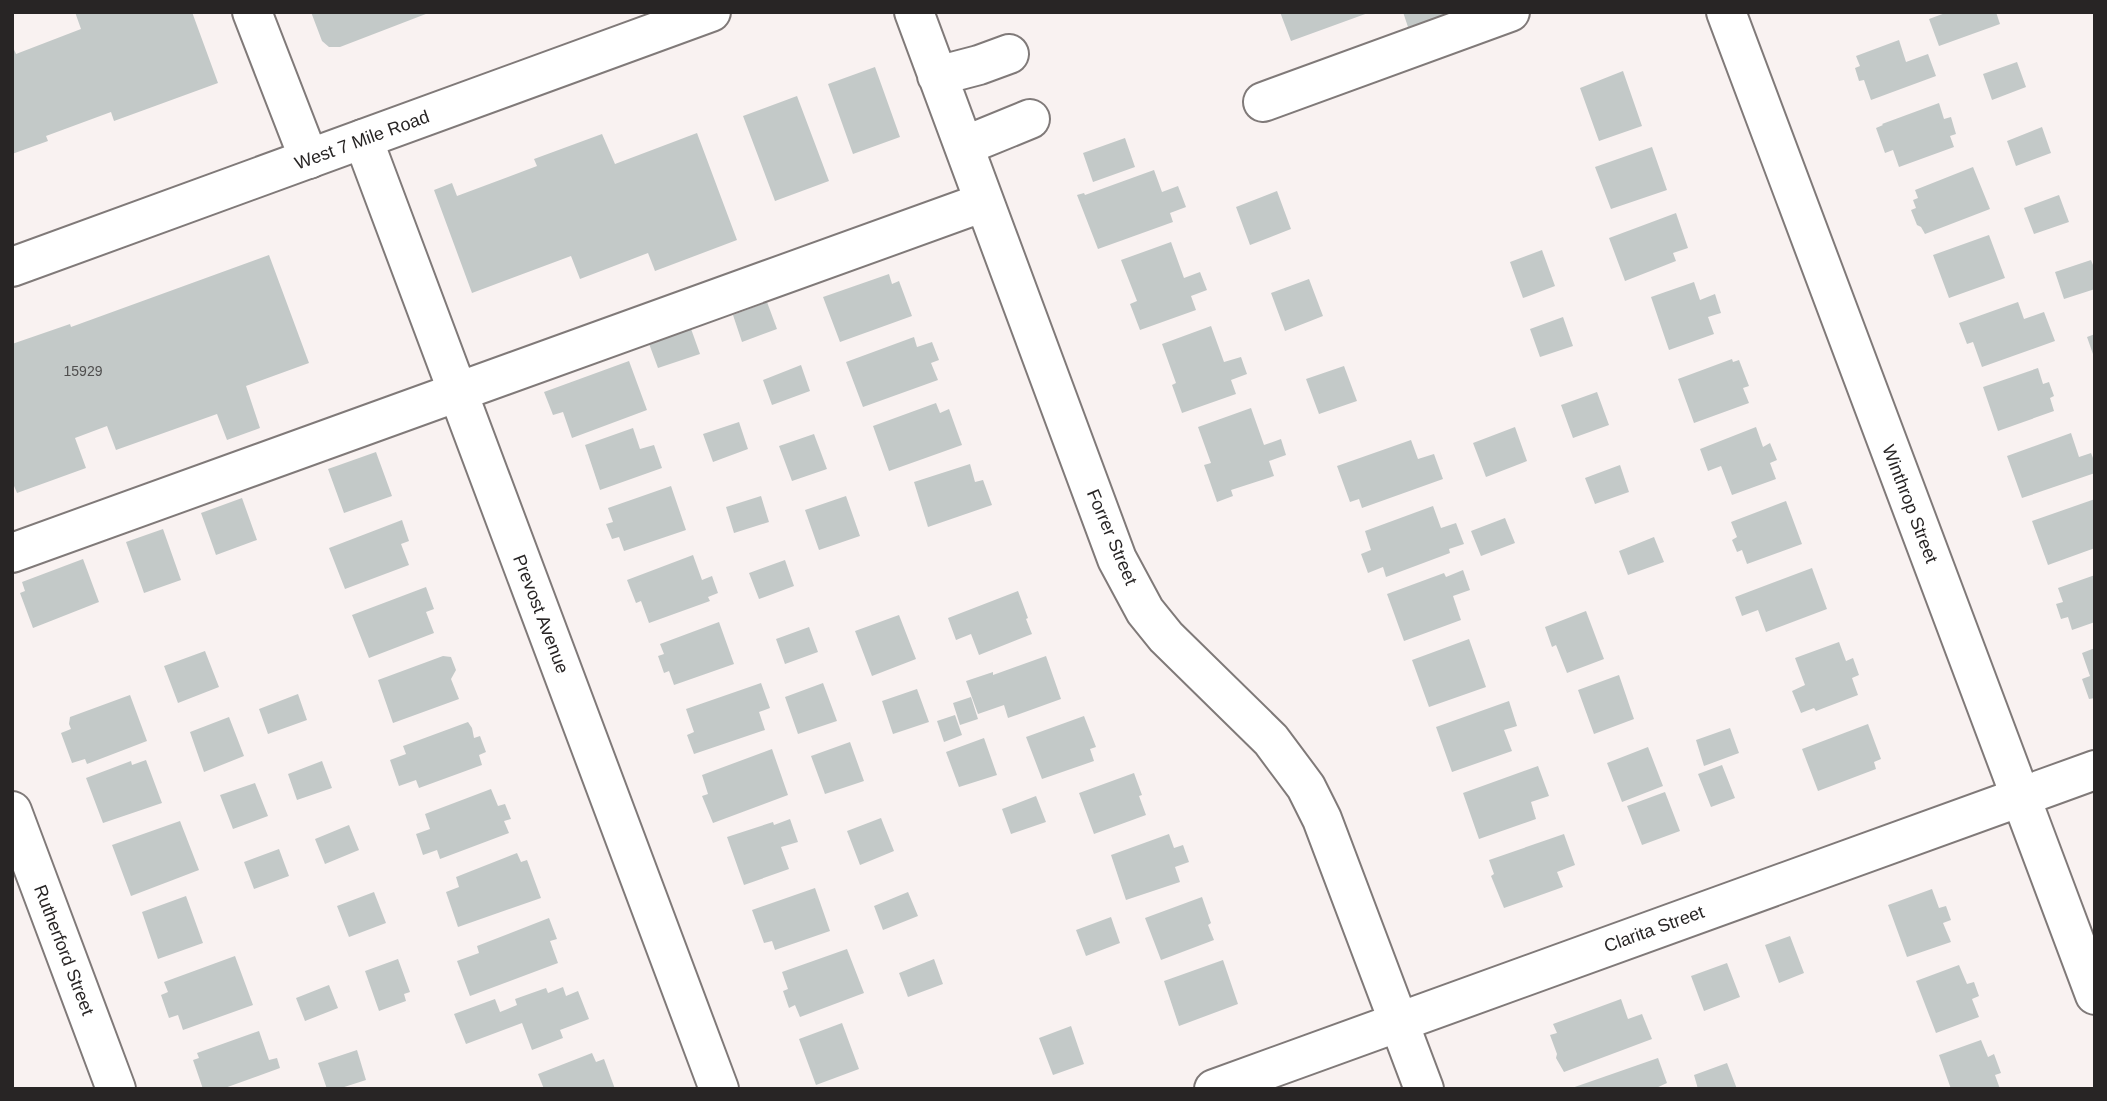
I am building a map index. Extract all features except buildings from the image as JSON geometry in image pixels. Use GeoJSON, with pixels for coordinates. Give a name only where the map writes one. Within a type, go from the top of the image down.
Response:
{"type":"FeatureCollection","features":[{"type":"Feature","properties":{"kind":"street"},"geometry":{"type":"LineString","coordinates":[[251,12],[309,159]]}},
{"type":"Feature","properties":{"kind":"street","name":"West 7 Mile Road"},"geometry":{"type":"LineString","coordinates":[[12,267],[711,12]]}},
{"type":"Feature","properties":{"kind":"street","name":"Forrer Street"},"geometry":{"type":"LineString","coordinates":[[914,12],[1117,559],[1146,611],[1166,637],[1271,740],[1306,787],[1322,819],[1424,1089]]}},
{"type":"Feature","properties":{"kind":"street"},"geometry":{"type":"LineString","coordinates":[[1263,102],[1510,12]]}},
{"type":"Feature","properties":{"kind":"street","name":"Winthrop Street"},"geometry":{"type":"LineString","coordinates":[[1726,12],[2095,995]]}},
{"type":"Feature","properties":{"kind":"street"},"geometry":{"type":"LineString","coordinates":[[937,76],[1009,54]]}},
{"type":"Feature","properties":{"kind":"street"},"geometry":{"type":"LineString","coordinates":[[964,146],[1030,119]]}},
{"type":"Feature","properties":{"kind":"street","name":"Prevost Avenue"},"geometry":{"type":"LineString","coordinates":[[363,139],[719,1089]]}},
{"type":"Feature","properties":{"kind":"street"},"geometry":{"type":"LineString","coordinates":[[12,553],[984,202]]}},
{"type":"Feature","properties":{"kind":"street","name":"Clarita Street"},"geometry":{"type":"LineString","coordinates":[[1214,1089],[2095,770]]}},
{"type":"Feature","properties":{"kind":"street","name":"Rutherford Street"},"geometry":{"type":"LineString","coordinates":[[12,811],[117,1089]]}}]}
